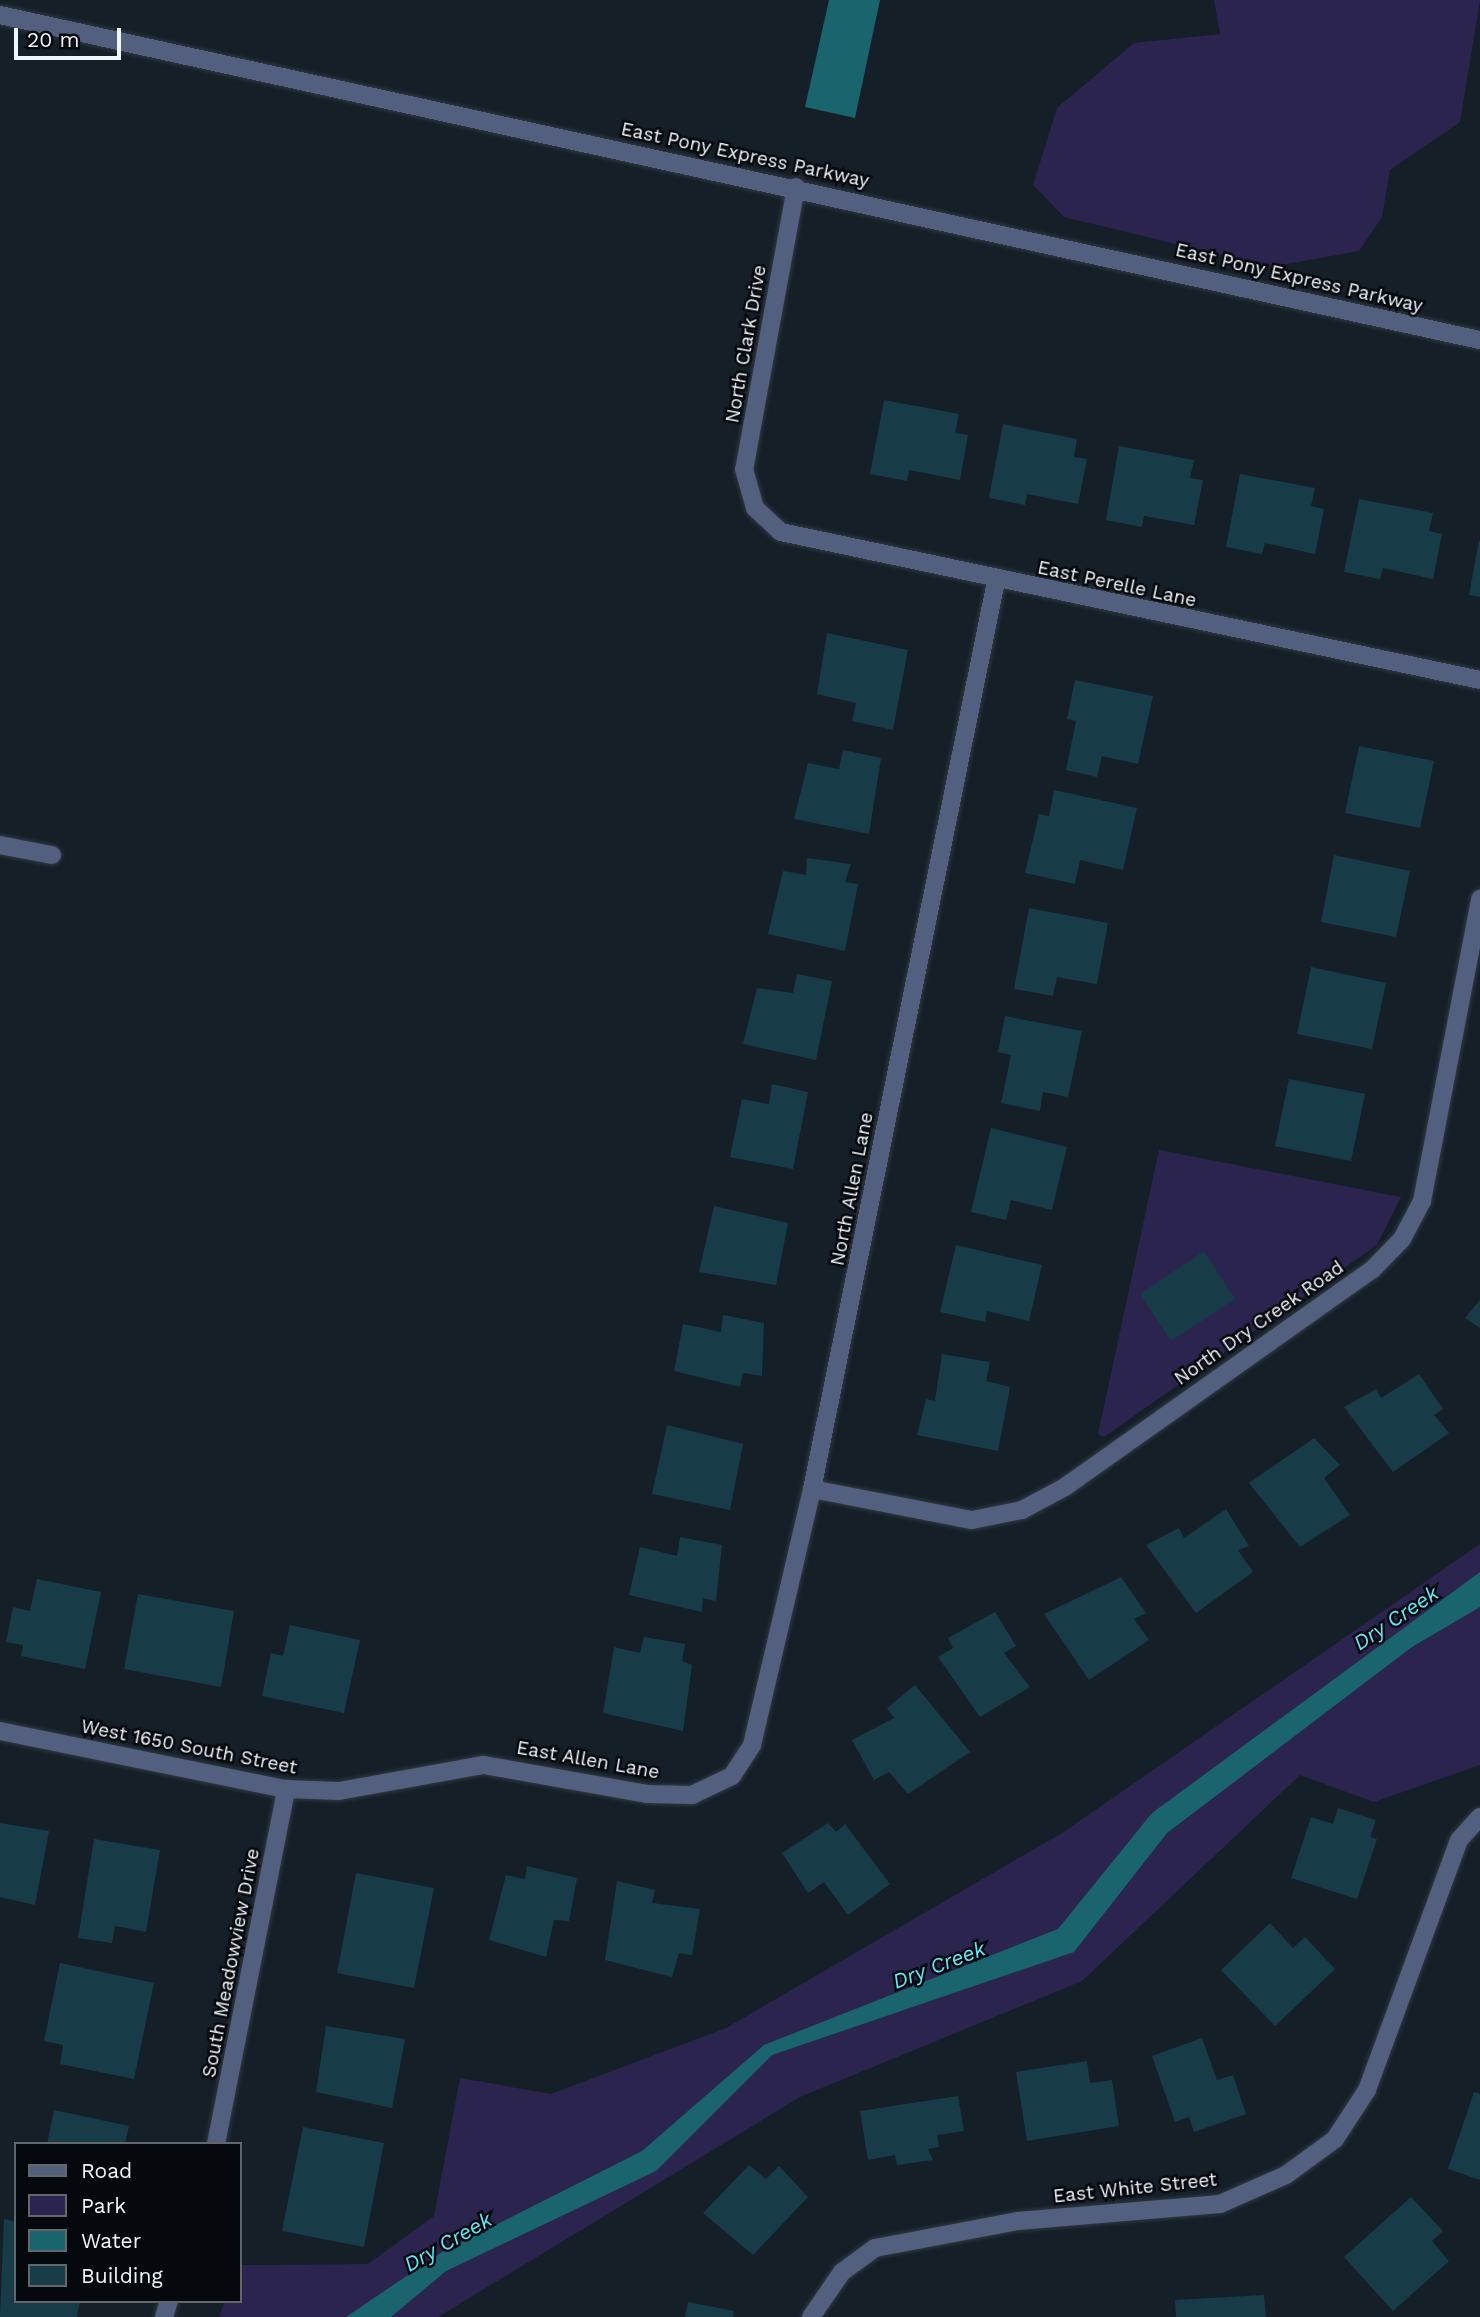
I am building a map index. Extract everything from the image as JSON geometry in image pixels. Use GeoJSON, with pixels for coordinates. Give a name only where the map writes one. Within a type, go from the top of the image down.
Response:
{"type":"FeatureCollection","features":[{"type":"Feature","properties":{"kind":"street","name":"East Pony Express Parkway"},"geometry":{"type":"LineString","coordinates":[[0,15],[796,187],[1480,340]]}},
{"type":"Feature","properties":{"kind":"street","name":"North Clark Drive"},"geometry":{"type":"LineString","coordinates":[[755,508],[744,469],[796,187]]}},
{"type":"Feature","properties":{"kind":"street","name":"East Perelle Lane"},"geometry":{"type":"LineString","coordinates":[[755,508],[791,536],[996,581],[1480,680]]}},
{"type":"Feature","properties":{"kind":"street","name":"North Allen Lane"},"geometry":{"type":"LineString","coordinates":[[713,1788],[732,1776],[752,1745],[812,1489],[996,581]]}},
{"type":"Feature","properties":{"kind":"street"},"geometry":{"type":"LineString","coordinates":[[0,845],[52,855]]}},
{"type":"Feature","properties":{"kind":"street","name":"North Dry Creek Road"},"geometry":{"type":"LineString","coordinates":[[812,1489],[972,1520],[1022,1510],[1065,1488],[1372,1270],[1402,1239],[1422,1201],[1480,900]]}},
{"type":"Feature","properties":{"kind":"street","name":"West 1650 South Street"},"geometry":{"type":"LineString","coordinates":[[0,1731],[286,1789],[339,1791],[496,1766]]}},
{"type":"Feature","properties":{"kind":"street","name":"East Allen Lane"},"geometry":{"type":"LineString","coordinates":[[496,1766],[646,1794],[692,1796],[713,1788]]}},
{"type":"Feature","properties":{"kind":"street","name":"South Meadowview Drive"},"geometry":{"type":"LineString","coordinates":[[216,2142],[286,1789]]}},
{"type":"Feature","properties":{"kind":"street","name":"East White Street"},"geometry":{"type":"LineString","coordinates":[[811,2317],[842,2273],[875,2248],[1018,2221],[1220,2204],[1286,2175],[1335,2139],[1367,2091],[1460,1840],[1480,1817]]}},
{"type":"Feature","properties":{"kind":"green space"},"geometry":{"type":"Polygon","coordinates":[[[1214,0],[1480,0],[1460,122],[1390,170],[1382,217],[1359,251],[1271,267],[1064,217],[1033,185],[1057,108],[1134,43],[1220,34],[1214,0]]]}},
{"type":"Feature","properties":{"kind":"green space"},"geometry":{"type":"Polygon","coordinates":[[[1159,1150],[1401,1197],[1377,1245],[1104,1437],[1098,1434],[1159,1150]]]}},
{"type":"Feature","properties":{"kind":"green space"},"geometry":{"type":"Polygon","coordinates":[[[1480,1544],[1480,1765],[1374,1802],[1300,1775],[1082,1981],[800,2097],[438,2317],[219,2317],[224,2303],[242,2303],[242,2265],[368,2264],[434,2216],[460,2078],[551,2094],[726,2028],[1062,1833],[1480,1544]]]}},
{"type":"Feature","properties":{"kind":"water"},"geometry":{"type":"Polygon","coordinates":[[[829,0],[880,0],[855,118],[805,107],[829,0]]]}},
{"type":"Feature","properties":{"kind":"water"},"geometry":{"type":"Polygon","coordinates":[[[1480,1572],[1480,1607],[1412,1647],[1167,1833],[1074,1952],[772,2055],[656,2171],[446,2271],[391,2317],[346,2317],[442,2252],[642,2151],[764,2045],[1058,1929],[1152,1813],[1480,1572]]]}},
{"type":"Feature","properties":{"kind":"building"},"geometry":{"type":"Polygon","coordinates":[[[884,400],[959,414],[955,433],[968,435],[960,480],[909,470],[907,481],[870,474],[884,400]]]}},
{"type":"Feature","properties":{"kind":"building"},"geometry":{"type":"Polygon","coordinates":[[[1003,424],[1077,439],[1074,457],[1087,459],[1078,504],[1027,494],[1025,505],[989,498],[1003,424]]]}},
{"type":"Feature","properties":{"kind":"building"},"geometry":{"type":"Polygon","coordinates":[[[1119,446],[1194,460],[1190,478],[1203,480],[1194,525],[1144,516],[1142,527],[1106,520],[1119,446]]]}},
{"type":"Feature","properties":{"kind":"building"},"geometry":{"type":"Polygon","coordinates":[[[1240,474],[1315,488],[1311,506],[1324,509],[1315,554],[1265,543],[1262,554],[1226,547],[1240,474]]]}},
{"type":"Feature","properties":{"kind":"building"},"geometry":{"type":"Polygon","coordinates":[[[1359,499],[1433,513],[1429,531],[1442,534],[1433,579],[1383,568],[1380,579],[1344,572],[1359,499]]]}},
{"type":"Feature","properties":{"kind":"building"},"geometry":{"type":"Polygon","coordinates":[[[1480,541],[1480,597],[1469,595],[1480,541]]]}},
{"type":"Feature","properties":{"kind":"building"},"geometry":{"type":"Polygon","coordinates":[[[827,633],[908,650],[893,730],[852,721],[856,703],[817,694],[827,633]]]}},
{"type":"Feature","properties":{"kind":"building"},"geometry":{"type":"Polygon","coordinates":[[[1075,680],[1153,696],[1138,764],[1102,756],[1097,777],[1066,770],[1076,721],[1067,719],[1075,680]]]}},
{"type":"Feature","properties":{"kind":"building"},"geometry":{"type":"Polygon","coordinates":[[[1359,746],[1434,761],[1420,828],[1345,813],[1359,746]]]}},
{"type":"Feature","properties":{"kind":"building"},"geometry":{"type":"Polygon","coordinates":[[[843,750],[881,758],[869,834],[794,819],[808,763],[839,769],[843,750]]]}},
{"type":"Feature","properties":{"kind":"building"},"geometry":{"type":"Polygon","coordinates":[[[1054,790],[1137,808],[1123,870],[1080,860],[1075,884],[1025,873],[1039,814],[1049,816],[1054,790]]]}},
{"type":"Feature","properties":{"kind":"building"},"geometry":{"type":"Polygon","coordinates":[[[1334,855],[1410,871],[1396,937],[1321,922],[1334,855]]]}},
{"type":"Feature","properties":{"kind":"building"},"geometry":{"type":"Polygon","coordinates":[[[807,858],[851,864],[845,882],[858,884],[845,951],[768,934],[783,871],[806,875],[807,858]]]}},
{"type":"Feature","properties":{"kind":"building"},"geometry":{"type":"Polygon","coordinates":[[[1029,908],[1108,923],[1097,984],[1057,977],[1053,996],[1014,989],[1029,908]]]}},
{"type":"Feature","properties":{"kind":"building"},"geometry":{"type":"Polygon","coordinates":[[[1311,967],[1386,983],[1372,1049],[1297,1034],[1311,967]]]}},
{"type":"Feature","properties":{"kind":"building"},"geometry":{"type":"Polygon","coordinates":[[[797,974],[832,981],[816,1060],[743,1044],[757,988],[793,993],[797,974]]]}},
{"type":"Feature","properties":{"kind":"building"},"geometry":{"type":"Polygon","coordinates":[[[1005,1016],[1082,1031],[1068,1097],[1043,1092],[1040,1111],[1001,1103],[1011,1055],[998,1052],[1005,1016]]]}},
{"type":"Feature","properties":{"kind":"building"},"geometry":{"type":"Polygon","coordinates":[[[1289,1079],[1365,1094],[1351,1161],[1275,1146],[1289,1079]]]}},
{"type":"Feature","properties":{"kind":"building"},"geometry":{"type":"Polygon","coordinates":[[[772,1084],[808,1092],[793,1169],[730,1157],[742,1099],[769,1104],[772,1084]]]}},
{"type":"Feature","properties":{"kind":"building"},"geometry":{"type":"Polygon","coordinates":[[[991,1128],[1067,1147],[1052,1210],[1011,1200],[1006,1220],[971,1212],[991,1128]]]}},
{"type":"Feature","properties":{"kind":"building"},"geometry":{"type":"Polygon","coordinates":[[[714,1206],[788,1223],[776,1285],[699,1272],[714,1206]]]}},
{"type":"Feature","properties":{"kind":"building"},"geometry":{"type":"Polygon","coordinates":[[[956,1245],[1042,1265],[1029,1321],[987,1311],[985,1322],[940,1312],[956,1245]]]}},
{"type":"Feature","properties":{"kind":"building"},"geometry":{"type":"Polygon","coordinates":[[[1204,1251],[1235,1299],[1171,1341],[1140,1294],[1204,1251]]]}},
{"type":"Feature","properties":{"kind":"building"},"geometry":{"type":"Polygon","coordinates":[[[1480,1300],[1480,1328],[1465,1318],[1480,1300]]]}},
{"type":"Feature","properties":{"kind":"building"},"geometry":{"type":"Polygon","coordinates":[[[723,1315],[764,1323],[762,1376],[743,1373],[740,1387],[674,1371],[683,1324],[721,1332],[723,1315]]]}},
{"type":"Feature","properties":{"kind":"building"},"geometry":{"type":"Polygon","coordinates":[[[942,1354],[990,1362],[986,1381],[1010,1387],[998,1451],[917,1435],[926,1399],[935,1401],[942,1354]]]}},
{"type":"Feature","properties":{"kind":"building"},"geometry":{"type":"Polygon","coordinates":[[[1419,1374],[1443,1409],[1434,1415],[1449,1433],[1393,1472],[1344,1407],[1376,1389],[1381,1398],[1419,1374]]]}},
{"type":"Feature","properties":{"kind":"building"},"geometry":{"type":"Polygon","coordinates":[[[667,1425],[743,1444],[730,1510],[652,1494],[667,1425]]]}},
{"type":"Feature","properties":{"kind":"building"},"geometry":{"type":"Polygon","coordinates":[[[1314,1438],[1340,1465],[1324,1478],[1350,1515],[1300,1547],[1249,1483],[1314,1438]]]}},
{"type":"Feature","properties":{"kind":"building"},"geometry":{"type":"Polygon","coordinates":[[[1226,1509],[1249,1546],[1238,1550],[1253,1572],[1196,1613],[1146,1545],[1179,1528],[1184,1538],[1226,1509]]]}},
{"type":"Feature","properties":{"kind":"building"},"geometry":{"type":"Polygon","coordinates":[[[680,1537],[722,1545],[716,1601],[703,1598],[702,1612],[629,1595],[640,1547],[677,1556],[680,1537]]]}},
{"type":"Feature","properties":{"kind":"building"},"geometry":{"type":"Polygon","coordinates":[[[1121,1577],[1146,1613],[1134,1619],[1149,1640],[1089,1680],[1044,1614],[1121,1577]]]}},
{"type":"Feature","properties":{"kind":"building"},"geometry":{"type":"Polygon","coordinates":[[[37,1579],[101,1592],[85,1669],[21,1656],[23,1645],[6,1642],[13,1607],[30,1611],[37,1579]]]}},
{"type":"Feature","properties":{"kind":"building"},"geometry":{"type":"Polygon","coordinates":[[[138,1594],[234,1611],[221,1687],[124,1669],[138,1594]]]}},
{"type":"Feature","properties":{"kind":"building"},"geometry":{"type":"Polygon","coordinates":[[[995,1612],[1016,1646],[1004,1653],[1030,1687],[980,1717],[938,1657],[953,1648],[948,1638],[995,1612]]]}},
{"type":"Feature","properties":{"kind":"building"},"geometry":{"type":"Polygon","coordinates":[[[290,1625],[360,1640],[344,1713],[262,1696],[271,1653],[283,1656],[290,1625]]]}},
{"type":"Feature","properties":{"kind":"building"},"geometry":{"type":"Polygon","coordinates":[[[644,1637],[685,1644],[682,1661],[692,1665],[683,1731],[603,1713],[614,1647],[640,1653],[644,1637]]]}},
{"type":"Feature","properties":{"kind":"building"},"geometry":{"type":"Polygon","coordinates":[[[915,1685],[970,1752],[908,1794],[889,1772],[874,1780],[852,1740],[894,1718],[887,1708],[915,1685]]]}},
{"type":"Feature","properties":{"kind":"building"},"geometry":{"type":"Polygon","coordinates":[[[1338,1808],[1376,1820],[1370,1837],[1377,1839],[1357,1899],[1291,1878],[1311,1817],[1333,1824],[1338,1808]]]}},
{"type":"Feature","properties":{"kind":"building"},"geometry":{"type":"Polygon","coordinates":[[[0,1823],[49,1831],[35,1905],[0,1897],[0,1823]]]}},
{"type":"Feature","properties":{"kind":"building"},"geometry":{"type":"Polygon","coordinates":[[[828,1823],[836,1832],[845,1824],[890,1884],[848,1915],[824,1882],[808,1893],[782,1853],[828,1823]]]}},
{"type":"Feature","properties":{"kind":"building"},"geometry":{"type":"Polygon","coordinates":[[[94,1839],[160,1850],[146,1932],[115,1926],[112,1943],[78,1938],[94,1839]]]}},
{"type":"Feature","properties":{"kind":"building"},"geometry":{"type":"Polygon","coordinates":[[[527,1866],[577,1878],[569,1921],[554,1920],[546,1957],[489,1940],[506,1875],[525,1879],[527,1866]]]}},
{"type":"Feature","properties":{"kind":"building"},"geometry":{"type":"Polygon","coordinates":[[[356,1873],[434,1888],[414,1988],[337,1973],[356,1873]]]}},
{"type":"Feature","properties":{"kind":"building"},"geometry":{"type":"Polygon","coordinates":[[[617,1881],[655,1890],[652,1903],[700,1909],[692,1955],[679,1953],[672,1977],[605,1960],[617,1881]]]}},
{"type":"Feature","properties":{"kind":"building"},"geometry":{"type":"Polygon","coordinates":[[[1270,1923],[1293,1948],[1305,1937],[1335,1969],[1275,2026],[1221,1970],[1270,1923]]]}},
{"type":"Feature","properties":{"kind":"building"},"geometry":{"type":"Polygon","coordinates":[[[60,1963],[154,1983],[134,2079],[60,2064],[63,2045],[44,2041],[60,1963]]]}},
{"type":"Feature","properties":{"kind":"building"},"geometry":{"type":"Polygon","coordinates":[[[326,2026],[405,2039],[392,2108],[316,2092],[326,2026]]]}},
{"type":"Feature","properties":{"kind":"building"},"geometry":{"type":"Polygon","coordinates":[[[1202,2038],[1217,2080],[1233,2075],[1246,2114],[1194,2132],[1189,2117],[1175,2122],[1152,2056],[1202,2038]]]}},
{"type":"Feature","properties":{"kind":"building"},"geometry":{"type":"Polygon","coordinates":[[[1087,2061],[1090,2083],[1112,2080],[1119,2126],[1027,2141],[1016,2072],[1087,2061]]]}},
{"type":"Feature","properties":{"kind":"building"},"geometry":{"type":"Polygon","coordinates":[[[1474,2092],[1480,2094],[1480,2180],[1448,2169],[1474,2092]]]}},
{"type":"Feature","properties":{"kind":"building"},"geometry":{"type":"Polygon","coordinates":[[[958,2096],[964,2131],[937,2135],[939,2147],[928,2149],[933,2160],[897,2165],[895,2155],[868,2160],[860,2111],[958,2096]]]}},
{"type":"Feature","properties":{"kind":"building"},"geometry":{"type":"Polygon","coordinates":[[[54,2110],[129,2126],[125,2142],[47,2142],[54,2110]]]}},
{"type":"Feature","properties":{"kind":"building"},"geometry":{"type":"Polygon","coordinates":[[[303,2127],[384,2143],[364,2247],[282,2231],[303,2127]]]}},
{"type":"Feature","properties":{"kind":"building"},"geometry":{"type":"Polygon","coordinates":[[[749,2165],[766,2179],[779,2166],[808,2197],[753,2255],[703,2213],[749,2165]]]}},
{"type":"Feature","properties":{"kind":"building"},"geometry":{"type":"Polygon","coordinates":[[[1411,2197],[1443,2231],[1432,2241],[1449,2261],[1393,2311],[1344,2257],[1411,2197]]]}},
{"type":"Feature","properties":{"kind":"building"},"geometry":{"type":"Polygon","coordinates":[[[4,2219],[14,2222],[14,2303],[80,2303],[77,2317],[0,2317],[4,2219]]]}},
{"type":"Feature","properties":{"kind":"building"},"geometry":{"type":"Polygon","coordinates":[[[1264,2295],[1266,2317],[1176,2317],[1175,2300],[1264,2295]]]}},
{"type":"Feature","properties":{"kind":"building"},"geometry":{"type":"Polygon","coordinates":[[[688,2302],[734,2311],[733,2317],[685,2317],[688,2302]]]}},
{"type":"Feature","properties":{"kind":"water label","name":"Dry Creek"},"geometry":{"type":"Point","coordinates":[1396,1618]}},
{"type":"Feature","properties":{"kind":"water label","name":"Dry Creek"},"geometry":{"type":"Point","coordinates":[939,1965]}},
{"type":"Feature","properties":{"kind":"water label","name":"Dry Creek"},"geometry":{"type":"Point","coordinates":[448,2242]}}]}
